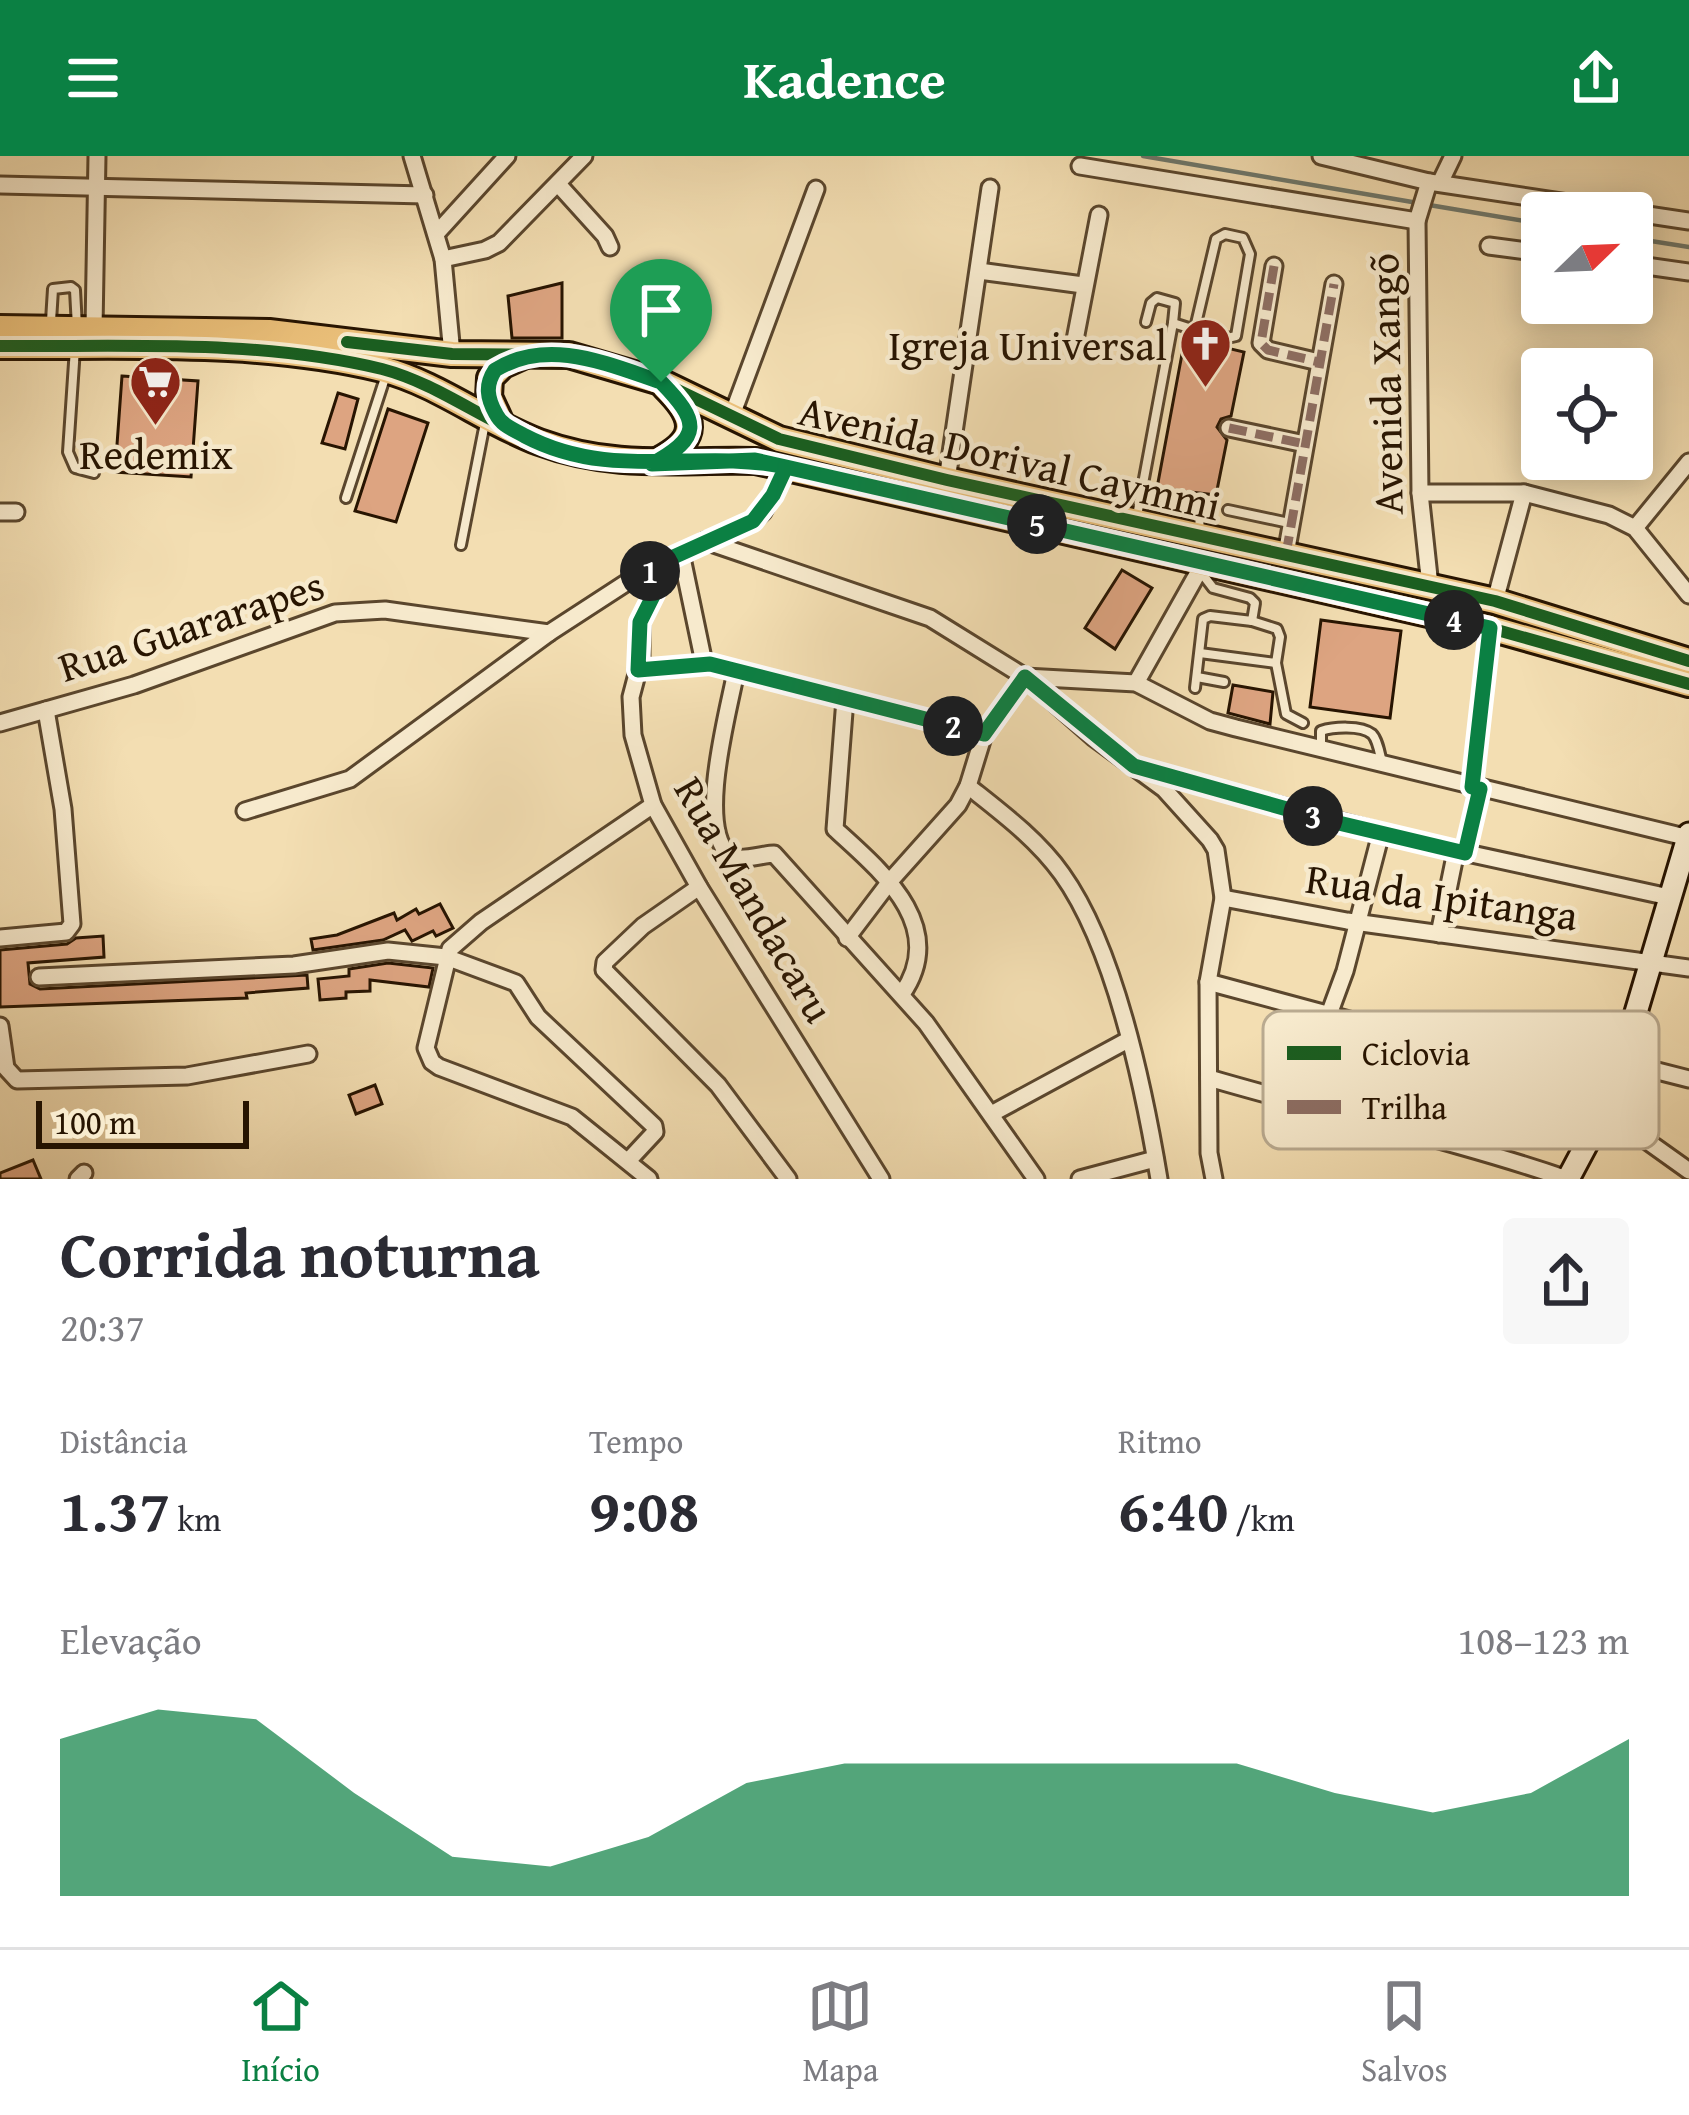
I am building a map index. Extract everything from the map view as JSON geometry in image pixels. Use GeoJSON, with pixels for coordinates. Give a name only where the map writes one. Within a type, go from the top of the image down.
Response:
{"type":"FeatureCollection","features":[{"type":"Feature","properties":{"kind":"main road","name":"Avenida Dorival Caymmi"},"geometry":{"type":"LineString","coordinates":[[0,346],[90,322],[387,370],[432,386],[534,440],[578,455],[652,464],[755,460],[1202,566],[1236,582],[1490,628],[1689,684]]}},
{"type":"Feature","properties":{"kind":"main road","name":"Avenida Dorival Caymmi"},"geometry":{"type":"LineString","coordinates":[[0,328],[133,322],[269,332],[452,354],[569,355],[661,382],[779,439],[1495,601],[1689,661]]}},
{"type":"Feature","properties":{"kind":"main road"},"geometry":{"type":"LineString","coordinates":[[494,419],[490,378],[503,364],[533,352]]}},
{"type":"Feature","properties":{"kind":"main road"},"geometry":{"type":"LineString","coordinates":[[652,464],[681,448],[690,429],[682,406],[661,382]]}},
{"type":"Feature","properties":{"kind":"street"},"geometry":{"type":"LineString","coordinates":[[90,322],[97,156]]}},
{"type":"Feature","properties":{"kind":"street"},"geometry":{"type":"LineString","coordinates":[[412,156],[443,259],[452,354]]}},
{"type":"Feature","properties":{"kind":"street"},"geometry":{"type":"LineString","coordinates":[[436,234],[507,156]]}},
{"type":"Feature","properties":{"kind":"street"},"geometry":{"type":"LineString","coordinates":[[443,259],[499,243],[584,156]]}},
{"type":"Feature","properties":{"kind":"street"},"geometry":{"type":"LineString","coordinates":[[1322,156],[1388,162],[1431,186],[1689,221]]}},
{"type":"Feature","properties":{"kind":"street","name":"Avenida Xangõ"},"geometry":{"type":"LineString","coordinates":[[1430,586],[1420,493],[1417,219],[1431,186],[1453,156]]}},
{"type":"Feature","properties":{"kind":"street"},"geometry":{"type":"LineString","coordinates":[[1080,166],[1417,219]]}},
{"type":"Feature","properties":{"kind":"street"},"geometry":{"type":"LineString","coordinates":[[558,184],[610,247]]}},
{"type":"Feature","properties":{"kind":"street"},"geometry":{"type":"LineString","coordinates":[[0,185],[424,194]]}},
{"type":"Feature","properties":{"kind":"street"},"geometry":{"type":"LineString","coordinates":[[947,480],[990,188]]}},
{"type":"Feature","properties":{"kind":"street"},"geometry":{"type":"LineString","coordinates":[[730,418],[816,189]]}},
{"type":"Feature","properties":{"kind":"street"},"geometry":{"type":"LineString","coordinates":[[1074,345],[1099,215]]}},
{"type":"Feature","properties":{"kind":"street"},"geometry":{"type":"LineString","coordinates":[[1489,246],[1521,250]]}},
{"type":"Feature","properties":{"kind":"street"},"geometry":{"type":"LineString","coordinates":[[1274,266],[1261,343],[1268,350],[1319,362]]}},
{"type":"Feature","properties":{"kind":"street"},"geometry":{"type":"LineString","coordinates":[[1653,268],[1689,272]]}},
{"type":"Feature","properties":{"kind":"street"},"geometry":{"type":"LineString","coordinates":[[979,271],[1083,285]]}},
{"type":"Feature","properties":{"kind":"street"},"geometry":{"type":"LineString","coordinates":[[1286,554],[1334,284]]}},
{"type":"Feature","properties":{"kind":"street"},"geometry":{"type":"LineString","coordinates":[[1229,428],[1305,444]]}},
{"type":"Feature","properties":{"kind":"street"},"geometry":{"type":"LineString","coordinates":[[1636,528],[1689,462]]}},
{"type":"Feature","properties":{"kind":"street"},"geometry":{"type":"LineString","coordinates":[[245,811],[350,779],[549,633],[649,568],[753,521],[786,467]]}},
{"type":"Feature","properties":{"kind":"street"},"geometry":{"type":"LineString","coordinates":[[1420,493],[1523,493],[1609,515],[1636,528],[1689,595]]}},
{"type":"Feature","properties":{"kind":"street"},"geometry":{"type":"LineString","coordinates":[[1495,601],[1523,493]]}},
{"type":"Feature","properties":{"kind":"street"},"geometry":{"type":"LineString","coordinates":[[705,541],[930,618],[1025,677],[1164,789],[1210,839],[1223,898],[1208,982],[1209,1153],[1214,1179]]}},
{"type":"Feature","properties":{"kind":"street"},"geometry":{"type":"LineString","coordinates":[[681,553],[704,663]]}},
{"type":"Feature","properties":{"kind":"street"},"geometry":{"type":"LineString","coordinates":[[1136,683],[1202,566]]}},
{"type":"Feature","properties":{"kind":"street","name":"Rua Mandacaru"},"geometry":{"type":"LineString","coordinates":[[649,568],[655,592],[640,622],[638,670],[631,697],[634,735],[653,805],[881,1179]]}},
{"type":"Feature","properties":{"kind":"street","name":"Rua Guararapes"},"geometry":{"type":"LineString","coordinates":[[0,724],[134,685],[335,613],[386,610],[549,633]]}},
{"type":"Feature","properties":{"kind":"street"},"geometry":{"type":"LineString","coordinates":[[1439,934],[1476,788],[1490,628]]}},
{"type":"Feature","properties":{"kind":"street"},"geometry":{"type":"LineString","coordinates":[[638,670],[704,663],[984,734]]}},
{"type":"Feature","properties":{"kind":"street"},"geometry":{"type":"LineString","coordinates":[[736,671],[714,785],[716,826],[732,858],[772,852],[902,994],[1036,1179]]}},
{"type":"Feature","properties":{"kind":"street"},"geometry":{"type":"LineString","coordinates":[[1025,677],[1136,683],[1210,721],[1689,836],[1637,1011]]}},
{"type":"Feature","properties":{"kind":"street"},"geometry":{"type":"LineString","coordinates":[[847,938],[891,880],[938,831],[968,786],[984,734],[1025,677]]}},
{"type":"Feature","properties":{"kind":"street"},"geometry":{"type":"LineString","coordinates":[[844,699],[835,829],[891,880],[913,921],[917,957],[914,976],[902,994]]}},
{"type":"Feature","properties":{"kind":"street"},"geometry":{"type":"LineString","coordinates":[[0,938],[61,933],[72,924],[63,809],[46,710]]}},
{"type":"Feature","properties":{"kind":"street"},"geometry":{"type":"LineString","coordinates":[[1134,766],[1381,833],[1669,897]]}},
{"type":"Feature","properties":{"kind":"street"},"geometry":{"type":"LineString","coordinates":[[968,786],[1030,837],[1083,906],[1099,942],[1144,1094],[1159,1179]]}},
{"type":"Feature","properties":{"kind":"street"},"geometry":{"type":"LineString","coordinates":[[649,1179],[572,1117],[439,1067],[431,1062],[426,1048],[446,957],[461,937],[653,805]]}},
{"type":"Feature","properties":{"kind":"street"},"geometry":{"type":"LineString","coordinates":[[1331,1011],[1360,923],[1381,833]]}},
{"type":"Feature","properties":{"kind":"street"},"geometry":{"type":"LineString","coordinates":[[699,887],[633,934],[605,962],[604,970],[718,1085],[788,1179]]}},
{"type":"Feature","properties":{"kind":"street","name":"Rua da Ipitanga"},"geometry":{"type":"LineString","coordinates":[[1223,898],[1360,923],[1689,968]]}},
{"type":"Feature","properties":{"kind":"street"},"geometry":{"type":"LineString","coordinates":[[39,977],[294,965],[388,951],[446,957],[512,980],[538,1017],[654,1126],[655,1132],[628,1161]]}},
{"type":"Feature","properties":{"kind":"street"},"geometry":{"type":"LineString","coordinates":[[1208,982],[1311,1011]]}},
{"type":"Feature","properties":{"kind":"street"},"geometry":{"type":"LineString","coordinates":[[0,1026],[11,1078],[187,1076],[308,1054]]}},
{"type":"Feature","properties":{"kind":"street"},"geometry":{"type":"LineString","coordinates":[[992,1113],[1127,1040]]}},
{"type":"Feature","properties":{"kind":"street"},"geometry":{"type":"LineString","coordinates":[[1659,1071],[1689,1078]]}},
{"type":"Feature","properties":{"kind":"street"},"geometry":{"type":"LineString","coordinates":[[1208,1078],[1263,1094]]}},
{"type":"Feature","properties":{"kind":"street"},"geometry":{"type":"LineString","coordinates":[[1480,1149],[1567,1179],[1583,1149]]}},
{"type":"Feature","properties":{"kind":"street"},"geometry":{"type":"LineString","coordinates":[[1658,1149],[1689,1171]]}},
{"type":"Feature","properties":{"kind":"street"},"geometry":{"type":"LineString","coordinates":[[1080,1179],[1155,1159]]}},
{"type":"Feature","properties":{"kind":"lane"},"geometry":{"type":"LineString","coordinates":[[1174,323],[1223,339],[1236,336],[1250,254],[1243,238],[1225,234],[1216,239],[1195,328]]}},
{"type":"Feature","properties":{"kind":"lane"},"geometry":{"type":"LineString","coordinates":[[50,328],[52,294],[58,286],[75,290],[90,322],[68,452],[75,468],[94,473]]}},
{"type":"Feature","properties":{"kind":"lane"},"geometry":{"type":"LineString","coordinates":[[1136,521],[1175,303],[1156,298],[1146,322]]}},
{"type":"Feature","properties":{"kind":"lane"},"geometry":{"type":"LineString","coordinates":[[346,498],[387,370]]}},
{"type":"Feature","properties":{"kind":"lane"},"geometry":{"type":"LineString","coordinates":[[461,545],[494,419]]}},
{"type":"Feature","properties":{"kind":"lane"},"geometry":{"type":"LineString","coordinates":[[1141,494],[1193,502],[1200,509],[1199,535]]}},
{"type":"Feature","properties":{"kind":"lane"},"geometry":{"type":"LineString","coordinates":[[1228,510],[1291,523]]}},
{"type":"Feature","properties":{"kind":"lane"},"geometry":{"type":"LineString","coordinates":[[1236,582],[1255,603],[1252,621]]}},
{"type":"Feature","properties":{"kind":"lane"},"geometry":{"type":"LineString","coordinates":[[1224,682],[1196,682],[1206,617],[1272,626],[1279,634],[1276,663],[1286,714],[1304,723]]}},
{"type":"Feature","properties":{"kind":"lane"},"geometry":{"type":"LineString","coordinates":[[1200,653],[1276,663]]}},
{"type":"Feature","properties":{"kind":"lane"},"geometry":{"type":"LineString","coordinates":[[1321,748],[1322,731],[1328,728],[1367,732],[1376,740],[1382,764]]}},
{"type":"Feature","properties":{"kind":"building"},"geometry":{"type":"Polygon","coordinates":[[[562,283],[562,338],[512,338],[508,296],[562,283]]]}},
{"type":"Feature","properties":{"kind":"building","name":"Igreja Universal"},"geometry":{"type":"Polygon","coordinates":[[[1185,338],[1244,352],[1231,416],[1221,419],[1217,427],[1227,440],[1216,495],[1157,488],[1185,338]]]}},
{"type":"Feature","properties":{"kind":"building","name":"Redemix"},"geometry":{"type":"Polygon","coordinates":[[[122,376],[198,381],[191,477],[115,472],[122,376]]]}},
{"type":"Feature","properties":{"kind":"building"},"geometry":{"type":"Polygon","coordinates":[[[338,393],[358,399],[345,449],[322,443],[338,393]]]}},
{"type":"Feature","properties":{"kind":"building"},"geometry":{"type":"Polygon","coordinates":[[[388,409],[428,423],[396,522],[355,511],[388,409]]]}},
{"type":"Feature","properties":{"kind":"building"},"geometry":{"type":"Polygon","coordinates":[[[1122,570],[1152,588],[1115,649],[1085,628],[1122,570]]]}},
{"type":"Feature","properties":{"kind":"building"},"geometry":{"type":"Polygon","coordinates":[[[1321,620],[1401,631],[1390,718],[1310,707],[1321,620]]]}},
{"type":"Feature","properties":{"kind":"building"},"geometry":{"type":"Polygon","coordinates":[[[1233,685],[1273,692],[1270,724],[1228,713],[1233,685]]]}},
{"type":"Feature","properties":{"kind":"building"},"geometry":{"type":"Polygon","coordinates":[[[440,904],[453,928],[436,936],[433,931],[412,941],[405,930],[383,940],[313,950],[311,939],[337,935],[394,913],[397,920],[416,909],[419,914],[440,904]]]}},
{"type":"Feature","properties":{"kind":"building"},"geometry":{"type":"Polygon","coordinates":[[[103,936],[104,957],[28,963],[30,984],[40,989],[307,975],[308,988],[246,993],[247,998],[0,1007],[0,950],[103,936]]]}},
{"type":"Feature","properties":{"kind":"building"},"geometry":{"type":"Polygon","coordinates":[[[388,963],[433,968],[429,987],[370,980],[370,991],[320,1000],[318,979],[349,976],[349,969],[388,963]]]}},
{"type":"Feature","properties":{"kind":"building"},"geometry":{"type":"Polygon","coordinates":[[[375,1085],[382,1104],[356,1114],[349,1095],[375,1085]]]}},
{"type":"Feature","properties":{"kind":"building"},"geometry":{"type":"Polygon","coordinates":[[[33,1160],[41,1179],[0,1179],[0,1173],[33,1160]]]}},
{"type":"Feature","properties":{"kind":"waterway"},"geometry":{"type":"LineString","coordinates":[[1143,156],[1418,203]]}},
{"type":"Feature","properties":{"kind":"waterway"},"geometry":{"type":"LineString","coordinates":[[1429,205],[1521,220]]}},
{"type":"Feature","properties":{"kind":"waterway"},"geometry":{"type":"LineString","coordinates":[[1653,241],[1689,247]]}},
{"type":"Feature","properties":{"kind":"marked path"},"geometry":{"type":"LineString","coordinates":[[1274,266],[1261,343],[1268,350],[1319,362]]}},
{"type":"Feature","properties":{"kind":"marked path"},"geometry":{"type":"LineString","coordinates":[[1286,554],[1334,284]]}},
{"type":"Feature","properties":{"kind":"marked path"},"geometry":{"type":"LineString","coordinates":[[1229,428],[1305,444]]}},
{"type":"Feature","properties":{"kind":"cycle path"},"geometry":{"type":"LineString","coordinates":[[347,342],[452,354],[569,355],[661,382],[779,439],[1495,601],[1689,661]]}},
{"type":"Feature","properties":{"kind":"cycle path"},"geometry":{"type":"LineString","coordinates":[[0,346],[192,347],[335,359],[403,376],[519,434],[567,451],[647,461],[756,461],[1490,628],[1689,684]]}},
{"type":"Feature","properties":{"kind":"place","name":"Igreja Universal"},"geometry":{"type":"Point","coordinates":[1206,390]}},
{"type":"Feature","properties":{"kind":"place","name":"Redemix"},"geometry":{"type":"Point","coordinates":[156,427]}},
{"type":"Feature","properties":{"kind":"route"},"geometry":{"type":"LineString","coordinates":[[661,382],[569,355],[533,352],[495,370],[488,386],[501,423],[578,455],[652,464],[732,460],[755,460],[786,467],[1237,569],[1490,628],[1472,787],[1480,789],[1465,853],[1134,766],[1025,677],[984,734],[710,664],[638,670],[640,622],[655,592],[649,568],[753,521],[763,512],[786,467],[755,460],[652,464],[681,448],[690,429],[682,406],[661,382]]}}]}
